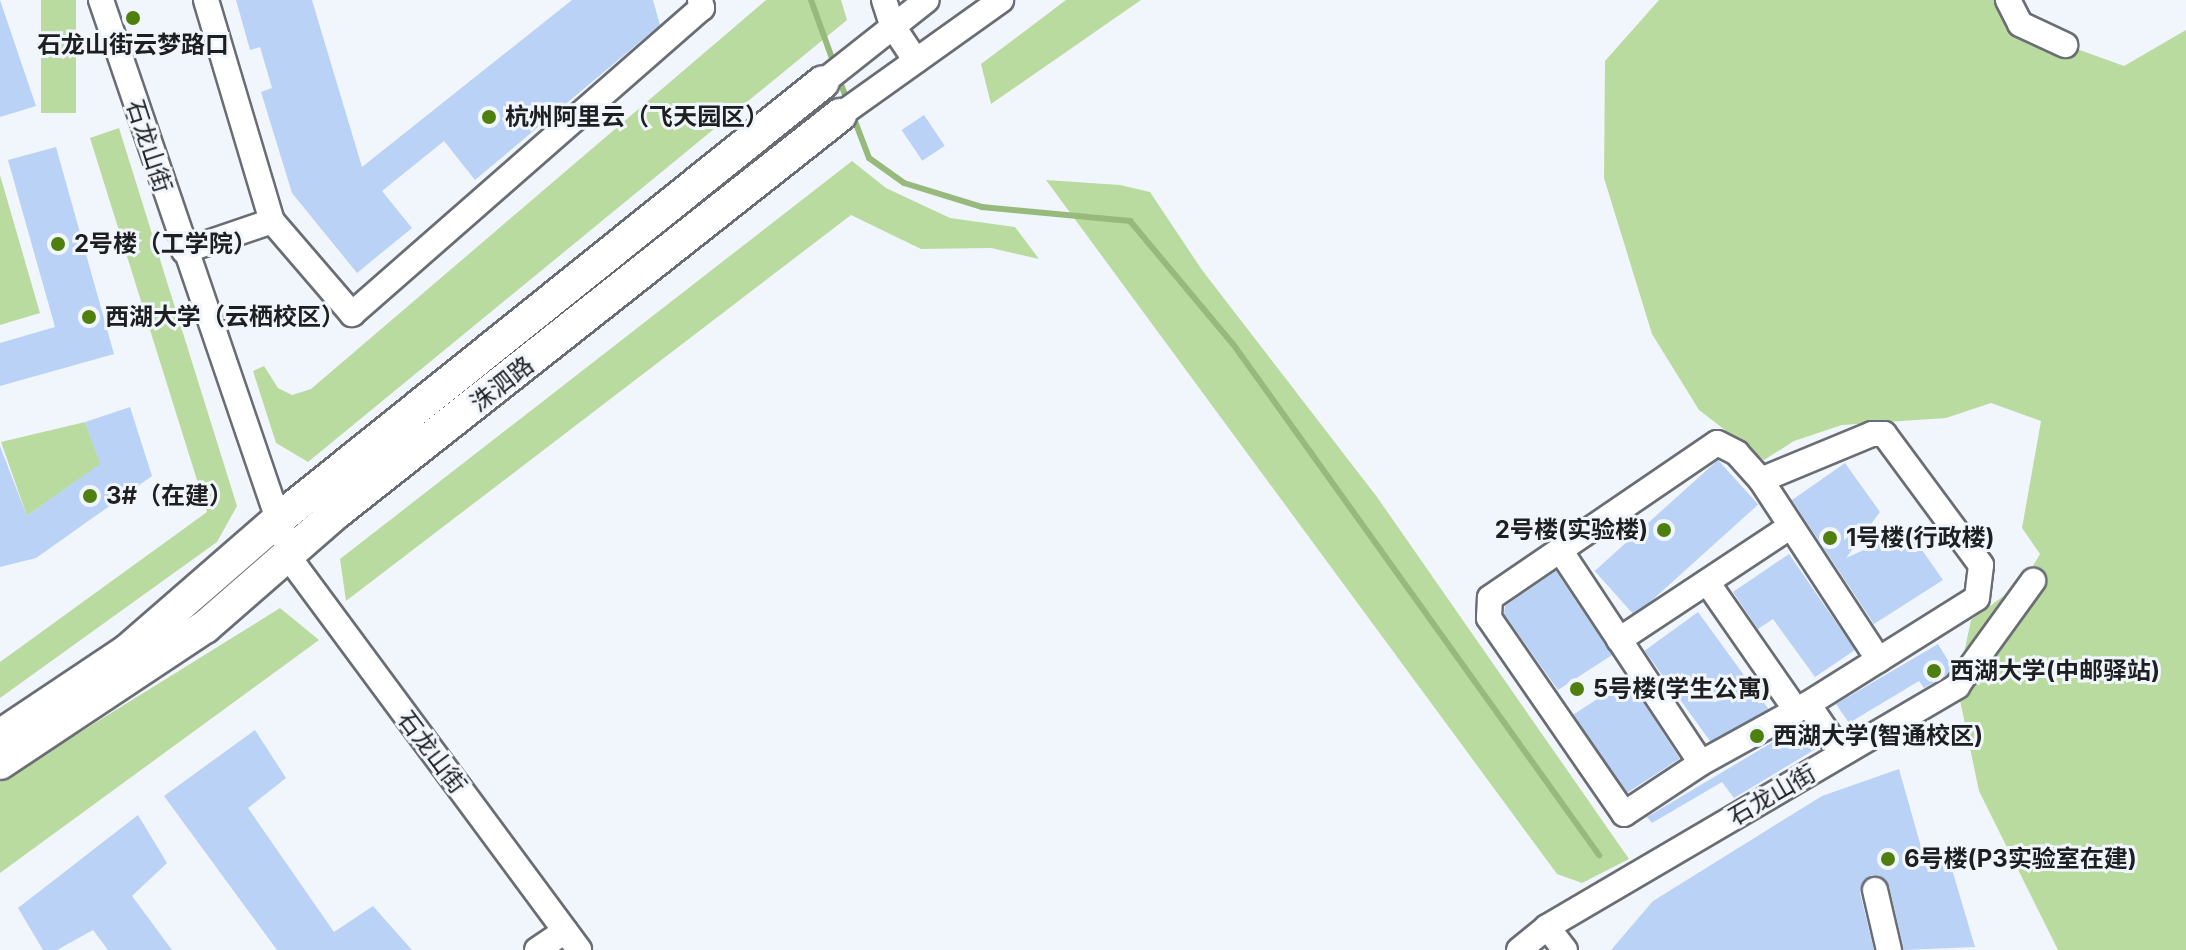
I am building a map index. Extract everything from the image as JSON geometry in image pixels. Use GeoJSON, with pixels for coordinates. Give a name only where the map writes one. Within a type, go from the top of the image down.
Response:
{"type":"FeatureCollection","features":[{"type":"Feature","properties":{"kind":"main road","name":"洙泗路"},"geometry":{"type":"LineString","coordinates":[[0,736],[127,651],[280,518],[823,82]]}},
{"type":"Feature","properties":{"kind":"main road","name":"洙泗路"},"geometry":{"type":"LineString","coordinates":[[0,763],[205,627],[290,552],[857,103]]}},
{"type":"Feature","properties":{"kind":"street","name":"石龙山街"},"geometry":{"type":"LineString","coordinates":[[101,0],[184,251],[290,552],[339,628],[572,940]]}},
{"type":"Feature","properties":{"kind":"street"},"geometry":{"type":"LineString","coordinates":[[206,0],[272,221],[352,314],[702,8],[700,0]]}},
{"type":"Feature","properties":{"kind":"street"},"geometry":{"type":"LineString","coordinates":[[884,0],[892,25],[916,61]]}},
{"type":"Feature","properties":{"kind":"street","name":"洙泗路"},"geometry":{"type":"LineString","coordinates":[[823,82],[852,63],[892,25],[927,0]]}},
{"type":"Feature","properties":{"kind":"street","name":"洙泗路"},"geometry":{"type":"LineString","coordinates":[[857,103],[1001,0]]}},
{"type":"Feature","properties":{"kind":"street"},"geometry":{"type":"LineString","coordinates":[[2008,0],[2020,24],[2065,45]]}},
{"type":"Feature","properties":{"kind":"street"},"geometry":{"type":"LineString","coordinates":[[184,251],[272,221]]}},
{"type":"Feature","properties":{"kind":"street"},"geometry":{"type":"LineString","coordinates":[[1761,480],[1884,434],[1981,565],[1977,598],[1879,660],[1802,707],[1701,763],[1624,814],[1489,618],[1490,598],[1717,443],[1737,453],[1761,480],[1879,660]]}},
{"type":"Feature","properties":{"kind":"street"},"geometry":{"type":"LineString","coordinates":[[1619,640],[1791,526]]}},
{"type":"Feature","properties":{"kind":"street"},"geometry":{"type":"LineString","coordinates":[[1560,550],[1701,763]]}},
{"type":"Feature","properties":{"kind":"street","name":"石龙山街"},"geometry":{"type":"LineString","coordinates":[[1519,950],[1547,927],[1957,686],[2033,581]]}},
{"type":"Feature","properties":{"kind":"street"},"geometry":{"type":"LineString","coordinates":[[1707,582],[1802,707],[1842,754]]}},
{"type":"Feature","properties":{"kind":"street"},"geometry":{"type":"LineString","coordinates":[[1875,890],[1889,950]]}},
{"type":"Feature","properties":{"kind":"street"},"geometry":{"type":"LineString","coordinates":[[1547,927],[1565,950]]}},
{"type":"Feature","properties":{"kind":"street"},"geometry":{"type":"LineString","coordinates":[[537,950],[572,940]]}},
{"type":"Feature","properties":{"kind":"green space"},"geometry":{"type":"Polygon","coordinates":[[[41,0],[76,0],[76,113],[41,113],[41,0]]]}},
{"type":"Feature","properties":{"kind":"green space"},"geometry":{"type":"Polygon","coordinates":[[[766,0],[841,0],[847,20],[308,462],[276,443],[253,371],[264,366],[278,388],[292,395],[311,389],[766,0]]]}},
{"type":"Feature","properties":{"kind":"green space"},"geometry":{"type":"Polygon","coordinates":[[[1066,0],[1141,0],[991,104],[981,64],[1066,0]]]}},
{"type":"Feature","properties":{"kind":"green space"},"geometry":{"type":"Polygon","coordinates":[[[1659,0],[2022,0],[2041,36],[2124,66],[2186,30],[2186,950],[2058,950],[1979,791],[1957,686],[1971,620],[2024,581],[2040,554],[2022,528],[2041,421],[1991,403],[1946,418],[1842,425],[1794,441],[1764,460],[1699,410],[1652,334],[1604,178],[1605,61],[1659,0]]]}},
{"type":"Feature","properties":{"kind":"green space"},"geometry":{"type":"Polygon","coordinates":[[[119,128],[237,506],[217,542],[0,698],[0,662],[207,512],[90,138],[119,128]]]}},
{"type":"Feature","properties":{"kind":"green space"},"geometry":{"type":"Polygon","coordinates":[[[852,161],[886,188],[950,218],[1015,227],[1039,259],[991,248],[921,249],[851,215],[346,601],[340,559],[852,161]]]}},
{"type":"Feature","properties":{"kind":"green space"},"geometry":{"type":"Polygon","coordinates":[[[0,175],[40,313],[0,325],[0,175]]]}},
{"type":"Feature","properties":{"kind":"green space"},"geometry":{"type":"Polygon","coordinates":[[[1046,180],[1120,185],[1150,192],[1202,270],[1377,497],[1629,859],[1582,883],[1557,874],[1046,180]]]}},
{"type":"Feature","properties":{"kind":"green space"},"geometry":{"type":"Polygon","coordinates":[[[85,422],[101,464],[27,516],[1,442],[85,422]]]}},
{"type":"Feature","properties":{"kind":"green space"},"geometry":{"type":"Polygon","coordinates":[[[280,608],[319,640],[0,873],[0,782],[280,608]]]}},
{"type":"Feature","properties":{"kind":"building"},"geometry":{"type":"Polygon","coordinates":[[[0,0],[36,106],[0,117],[0,0]]]}},
{"type":"Feature","properties":{"kind":"building","name":"杭州阿里云（飞天园区）"},"geometry":{"type":"Polygon","coordinates":[[[236,0],[312,0],[362,167],[572,0],[653,0],[660,25],[475,180],[444,141],[382,191],[412,228],[357,273],[292,193],[261,92],[272,88],[260,47],[250,50],[236,0]]]}},
{"type":"Feature","properties":{"kind":"building"},"geometry":{"type":"Polygon","coordinates":[[[924,115],[945,146],[922,161],[902,130],[924,115]]]}},
{"type":"Feature","properties":{"kind":"building","name":"2号楼（工学院）"},"geometry":{"type":"Polygon","coordinates":[[[56,147],[114,354],[0,386],[0,343],[55,327],[8,160],[56,147]]]}},
{"type":"Feature","properties":{"kind":"building","name":"3#（在建）"},"geometry":{"type":"Polygon","coordinates":[[[130,407],[152,476],[36,558],[0,567],[0,446],[27,516],[100,464],[85,422],[130,407]]]}},
{"type":"Feature","properties":{"kind":"building","name":"2号楼(实验楼)"},"geometry":{"type":"Polygon","coordinates":[[[1718,460],[1758,505],[1635,616],[1595,571],[1718,460]]]}},
{"type":"Feature","properties":{"kind":"building","name":"1号楼(行政楼)"},"geometry":{"type":"Polygon","coordinates":[[[1845,463],[1880,512],[1846,558],[1908,530],[1943,580],[1874,624],[1792,500],[1845,463]]]}},
{"type":"Feature","properties":{"kind":"building"},"geometry":{"type":"Polygon","coordinates":[[[1789,554],[1855,650],[1815,677],[1773,619],[1758,629],[1733,592],[1789,554]]]}},
{"type":"Feature","properties":{"kind":"building"},"geometry":{"type":"Polygon","coordinates":[[[1556,571],[1612,655],[1558,690],[1504,614],[1505,606],[1556,571]]]}},
{"type":"Feature","properties":{"kind":"building"},"geometry":{"type":"Polygon","coordinates":[[[1698,612],[1769,709],[1715,748],[1645,651],[1698,612]]]}},
{"type":"Feature","properties":{"kind":"building"},"geometry":{"type":"Polygon","coordinates":[[[1938,644],[1952,667],[1947,675],[1924,688],[1919,681],[1849,723],[1836,704],[1938,644]]]}},
{"type":"Feature","properties":{"kind":"building"},"geometry":{"type":"Polygon","coordinates":[[[1628,679],[1680,759],[1625,794],[1573,714],[1628,679]]]}},
{"type":"Feature","properties":{"kind":"building"},"geometry":{"type":"Polygon","coordinates":[[[1803,724],[1819,747],[1734,798],[1722,782],[1652,823],[1647,817],[1803,724]]]}},
{"type":"Feature","properties":{"kind":"building"},"geometry":{"type":"Polygon","coordinates":[[[255,730],[286,778],[248,808],[334,932],[373,906],[412,950],[277,950],[164,796],[255,730]]]}},
{"type":"Feature","properties":{"kind":"building"},"geometry":{"type":"Polygon","coordinates":[[[1899,769],[1925,861],[1948,856],[1975,947],[1904,950],[1889,886],[1872,875],[1864,880],[1860,893],[1874,950],[1611,950],[1653,901],[1822,796],[1899,769]]]}},
{"type":"Feature","properties":{"kind":"building"},"geometry":{"type":"Polygon","coordinates":[[[138,815],[167,863],[132,896],[172,950],[108,950],[93,930],[57,950],[43,950],[18,908],[138,815]]]}},
{"type":"Feature","properties":{"kind":"waterway"},"geometry":{"type":"LineString","coordinates":[[811,0],[834,64]]}},
{"type":"Feature","properties":{"kind":"waterway"},"geometry":{"type":"LineString","coordinates":[[839,79],[848,102]]}},
{"type":"Feature","properties":{"kind":"waterway"},"geometry":{"type":"LineString","coordinates":[[853,116],[869,158],[904,183],[982,207],[1130,221],[1233,344],[1599,855]]}},
{"type":"Feature","properties":{"kind":"place","name":"石龙山街云梦路口"},"geometry":{"type":"Point","coordinates":[133,18]}},
{"type":"Feature","properties":{"kind":"place","name":"杭州阿里云（飞天园区）"},"geometry":{"type":"Point","coordinates":[489,117]}},
{"type":"Feature","properties":{"kind":"place","name":"2号楼（工学院）"},"geometry":{"type":"Point","coordinates":[58,244]}},
{"type":"Feature","properties":{"kind":"place","name":"西湖大学（云栖校区）"},"geometry":{"type":"Point","coordinates":[89,317]}},
{"type":"Feature","properties":{"kind":"place","name":"3#（在建）"},"geometry":{"type":"Point","coordinates":[90,496]}},
{"type":"Feature","properties":{"kind":"place","name":"2号楼(实验楼)"},"geometry":{"type":"Point","coordinates":[1664,530]}},
{"type":"Feature","properties":{"kind":"place","name":"1号楼(行政楼)"},"geometry":{"type":"Point","coordinates":[1830,538]}},
{"type":"Feature","properties":{"kind":"place","name":"西湖大学(中邮驿站)"},"geometry":{"type":"Point","coordinates":[1934,671]}},
{"type":"Feature","properties":{"kind":"place","name":"5号楼(学生公寓)"},"geometry":{"type":"Point","coordinates":[1577,689]}},
{"type":"Feature","properties":{"kind":"place","name":"西湖大学(智通校区)"},"geometry":{"type":"Point","coordinates":[1757,736]}},
{"type":"Feature","properties":{"kind":"place","name":"6号楼(P3实验室在建)"},"geometry":{"type":"Point","coordinates":[1888,859]}}]}
